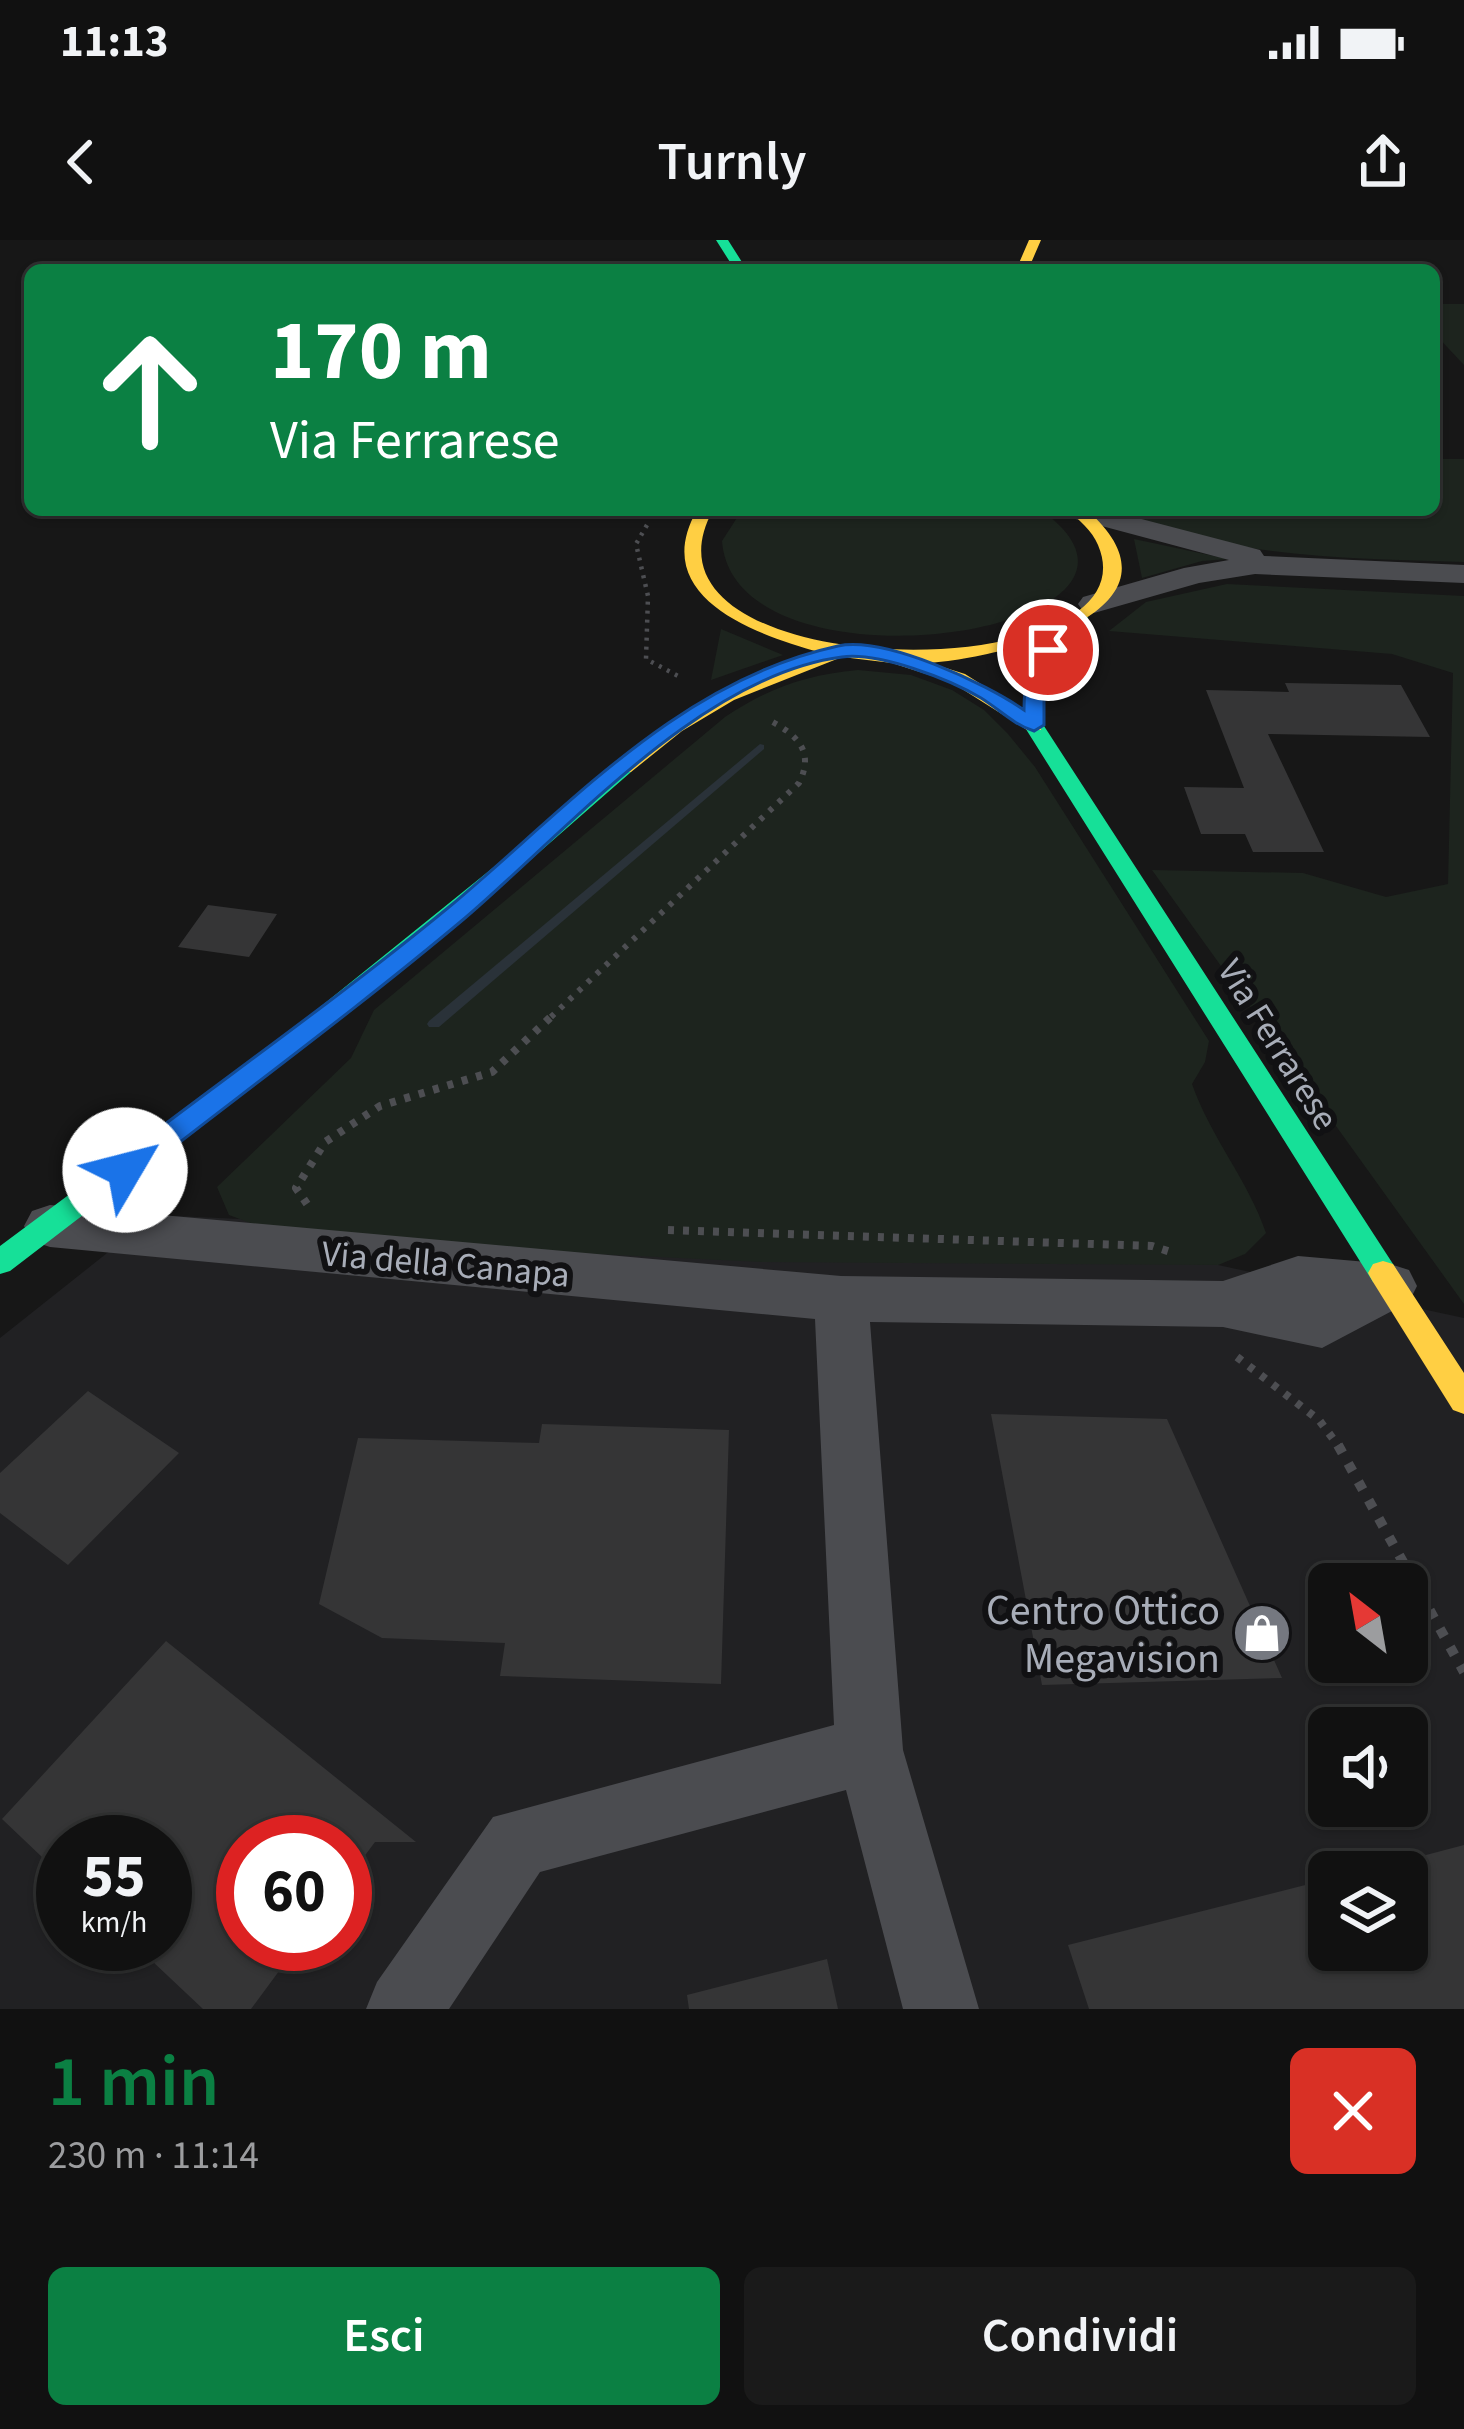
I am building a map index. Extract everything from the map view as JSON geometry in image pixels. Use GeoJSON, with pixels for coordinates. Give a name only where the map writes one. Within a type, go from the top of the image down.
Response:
{"type":"FeatureCollection","features":[{"type":"Feature","properties":{"kind":"main road"},"geometry":{"type":"LineString","coordinates":[[701,624],[688,541],[702,516]]}},
{"type":"Feature","properties":{"kind":"main road"},"geometry":{"type":"LineString","coordinates":[[1034,725],[1031,706],[1048,650],[1106,589],[1112,563],[1098,529],[1084,516]]}},
{"type":"Feature","properties":{"kind":"main road"},"geometry":{"type":"LineString","coordinates":[[695,578],[723,606],[754,624],[844,650],[891,656],[996,649],[1043,635],[1086,610]]}},
{"type":"Feature","properties":{"kind":"main road"},"geometry":{"type":"LineString","coordinates":[[0,1262],[454,915],[668,728],[764,675],[844,650]]}},
{"type":"Feature","properties":{"kind":"main road","name":"Via Ferrarese"},"geometry":{"type":"LineString","coordinates":[[891,656],[958,679],[1034,725],[1464,1400]]}},
{"type":"Feature","properties":{"kind":"main road"},"geometry":{"type":"LineString","coordinates":[[668,728],[691,682]]}},
{"type":"Feature","properties":{"kind":"street"},"geometry":{"type":"LineString","coordinates":[[1098,516],[1295,565]]}},
{"type":"Feature","properties":{"kind":"street"},"geometry":{"type":"LineString","coordinates":[[1086,610],[1195,574],[1295,565],[1464,574]]}},
{"type":"Feature","properties":{"kind":"street","name":"Via della Canapa"},"geometry":{"type":"LineString","coordinates":[[50,1226],[841,1299],[1225,1327],[1322,1325],[1390,1286]]}},
{"type":"Feature","properties":{"kind":"street"},"geometry":{"type":"LineString","coordinates":[[841,1299],[868,1750],[941,2009]]}},
{"type":"Feature","properties":{"kind":"street"},"geometry":{"type":"LineString","coordinates":[[404,2009],[518,1842],[868,1750]]}},
{"type":"Feature","properties":{"kind":"path"},"geometry":{"type":"LineString","coordinates":[[648,523],[636,544],[648,596],[646,659],[691,682]]}},
{"type":"Feature","properties":{"kind":"path"},"geometry":{"type":"LineString","coordinates":[[318,1219],[296,1188],[325,1142],[380,1106],[492,1072],[800,783],[809,753],[801,740],[720,697]]}},
{"type":"Feature","properties":{"kind":"path"},"geometry":{"type":"LineString","coordinates":[[652,1230],[1153,1246],[1180,1259]]}},
{"type":"Feature","properties":{"kind":"path"},"geometry":{"type":"LineString","coordinates":[[1225,1327],[1319,1420],[1342,1450],[1464,1672]]}},
{"type":"Feature","properties":{"kind":"shaded area"},"geometry":{"type":"Polygon","coordinates":[[[1440,304],[1464,304],[1464,365],[1440,339],[1440,304]]]}},
{"type":"Feature","properties":{"kind":"shaded area"},"geometry":{"type":"Polygon","coordinates":[[[1440,459],[1464,459],[1464,562],[1288,553],[1159,526],[1133,516],[1440,516],[1440,459]]]}},
{"type":"Feature","properties":{"kind":"shaded area"},"geometry":{"type":"Polygon","coordinates":[[[738,516],[1046,516],[1077,553],[1065,589],[1018,616],[950,632],[873,635],[801,622],[746,591],[722,541],[738,516]]]}},
{"type":"Feature","properties":{"kind":"shaded area"},"geometry":{"type":"Polygon","coordinates":[[[1134,539],[1228,559],[1202,561],[1142,578],[1134,539]]]}},
{"type":"Feature","properties":{"kind":"shaded area"},"geometry":{"type":"Polygon","coordinates":[[[1227,584],[1464,596],[1464,1304],[1152,870],[1303,873],[1386,897],[1448,884],[1453,673],[1392,654],[1109,631],[1146,602],[1227,584]]]}},
{"type":"Feature","properties":{"kind":"shaded area"},"geometry":{"type":"Polygon","coordinates":[[[721,629],[783,655],[711,680],[721,629]]]}},
{"type":"Feature","properties":{"kind":"shaded area"},"geometry":{"type":"Polygon","coordinates":[[[858,670],[911,675],[952,690],[984,710],[1035,767],[1209,1041],[1205,1062],[1192,1084],[1266,1233],[1245,1254],[1218,1265],[762,1262],[495,1249],[253,1224],[229,1215],[217,1187],[351,1058],[374,1010],[725,717],[788,684],[858,670]]]}},
{"type":"Feature","properties":{"kind":"shaded area"},"geometry":{"type":"Polygon","coordinates":[[[155,1215],[1218,1265],[1464,1318],[1464,2009],[0,2009],[0,1338],[155,1215]]]}},
{"type":"Feature","properties":{"kind":"building"},"geometry":{"type":"Polygon","coordinates":[[[1285,683],[1401,685],[1430,737],[1268,734],[1324,852],[1253,852],[1245,834],[1201,834],[1184,787],[1244,788],[1206,690],[1289,692],[1285,683]]]}},
{"type":"Feature","properties":{"kind":"building"},"geometry":{"type":"Polygon","coordinates":[[[208,905],[277,914],[249,957],[178,947],[208,905]]]}},
{"type":"Feature","properties":{"kind":"building"},"geometry":{"type":"Polygon","coordinates":[[[88,1391],[179,1453],[68,1565],[0,1513],[0,1473],[88,1391]]]}},
{"type":"Feature","properties":{"kind":"building"},"geometry":{"type":"Polygon","coordinates":[[[991,1414],[1167,1419],[1282,1678],[1042,1685],[991,1414]]]}},
{"type":"Feature","properties":{"kind":"building"},"geometry":{"type":"Polygon","coordinates":[[[542,1424],[729,1430],[721,1684],[500,1676],[505,1643],[382,1638],[319,1604],[358,1438],[539,1443],[542,1424]]]}},
{"type":"Feature","properties":{"kind":"building"},"geometry":{"type":"Polygon","coordinates":[[[166,1641],[416,1842],[375,1842],[372,1846],[372,1815],[216,1815],[216,1971],[279,1971],[251,2009],[203,2009],[163,1971],[192,1971],[192,1815],[36,1815],[36,1851],[2,1819],[166,1641]]]}},
{"type":"Feature","properties":{"kind":"building"},"geometry":{"type":"Polygon","coordinates":[[[1464,1845],[1464,2009],[1089,2009],[1068,1945],[1308,1884],[1308,1971],[1428,1971],[1428,1854],[1464,1845]]]}},
{"type":"Feature","properties":{"kind":"building"},"geometry":{"type":"Polygon","coordinates":[[[827,1959],[838,2009],[689,2009],[687,1995],[827,1959]]]}},
{"type":"Feature","properties":{"kind":"waterway"},"geometry":{"type":"LineString","coordinates":[[434,1024],[760,747]]}},
{"type":"Feature","properties":{"kind":"traffic: fast"},"geometry":{"type":"LineString","coordinates":[[722,240],[737,264]]}},
{"type":"Feature","properties":{"kind":"traffic: fast"},"geometry":{"type":"LineString","coordinates":[[1079,617],[1043,666],[1035,694],[1034,726],[1383,1273]]}},
{"type":"Feature","properties":{"kind":"traffic: fast"},"geometry":{"type":"LineString","coordinates":[[0,1262],[396,961],[624,768]]}},
{"type":"Feature","properties":{"kind":"traffic: slow"},"geometry":{"type":"LineString","coordinates":[[1025,264],[1035,240]]}},
{"type":"Feature","properties":{"kind":"traffic: slow"},"geometry":{"type":"LineString","coordinates":[[702,516],[693,536],[692,561],[702,584],[723,604],[796,640],[850,653],[905,658],[1009,646],[1064,626],[1087,611],[1103,593],[1111,562],[1102,536],[1084,516]]}},
{"type":"Feature","properties":{"kind":"traffic: slow"},"geometry":{"type":"LineString","coordinates":[[624,768],[675,727],[727,696],[844,650]]}},
{"type":"Feature","properties":{"kind":"traffic: slow"},"geometry":{"type":"LineString","coordinates":[[891,656],[958,678],[1034,726]]}},
{"type":"Feature","properties":{"kind":"traffic: slow"},"geometry":{"type":"LineString","coordinates":[[1383,1273],[1464,1400]]}},
{"type":"Feature","properties":{"kind":"place","name":"Centro Ottico Megavision"},"geometry":{"type":"Point","coordinates":[1262,1633]}},
{"type":"Feature","properties":{"kind":"route"},"geometry":{"type":"LineString","coordinates":[[125,1170],[454,915],[668,728],[720,697],[764,675],[844,650],[927,666],[986,693],[1034,725],[1034,688],[1048,650]]}}]}
